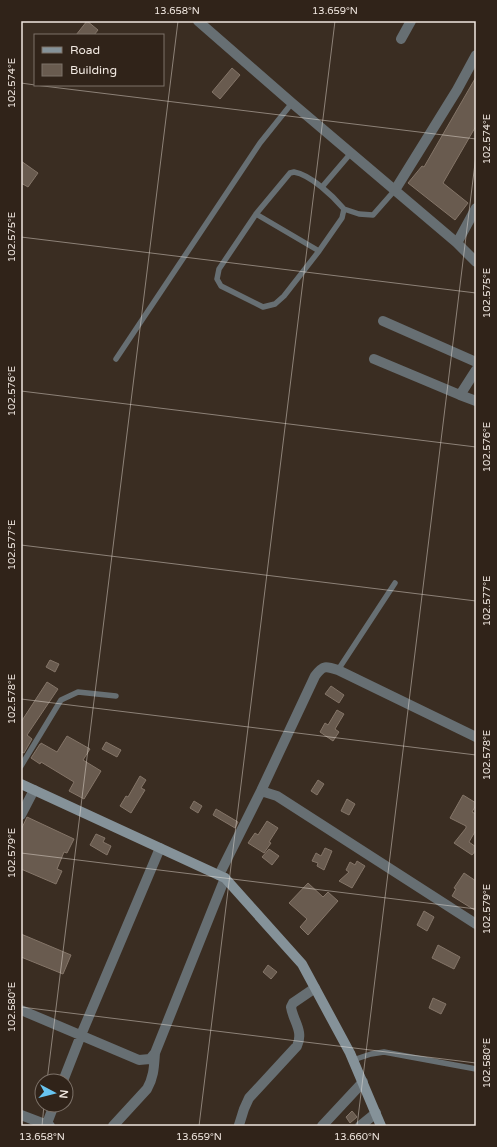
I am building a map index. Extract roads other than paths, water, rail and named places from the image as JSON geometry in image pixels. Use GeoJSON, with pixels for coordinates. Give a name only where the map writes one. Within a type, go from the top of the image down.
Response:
{"type":"FeatureCollection","features":[{"type":"Feature","properties":{"kind":"street"},"geometry":{"type":"LineString","coordinates":[[198,21],[457,243],[476,262]]}},
{"type":"Feature","properties":{"kind":"street"},"geometry":{"type":"LineString","coordinates":[[401,39],[411,21]]}},
{"type":"Feature","properties":{"kind":"street"},"geometry":{"type":"LineString","coordinates":[[395,190],[476,55]]}},
{"type":"Feature","properties":{"kind":"street"},"geometry":{"type":"LineString","coordinates":[[457,243],[476,208]]}},
{"type":"Feature","properties":{"kind":"street"},"geometry":{"type":"LineString","coordinates":[[383,321],[476,362]]}},
{"type":"Feature","properties":{"kind":"street"},"geometry":{"type":"LineString","coordinates":[[374,359],[476,401]]}},
{"type":"Feature","properties":{"kind":"street"},"geometry":{"type":"LineString","coordinates":[[460,395],[476,370]]}},
{"type":"Feature","properties":{"kind":"street"},"geometry":{"type":"LineString","coordinates":[[113,1126],[147,1089],[151,1082],[153,1077],[155,1053],[222,876],[319,670],[324,667],[328,667],[338,670],[476,737]]}},
{"type":"Feature","properties":{"kind":"street"},"geometry":{"type":"LineString","coordinates":[[21,784],[222,876],[302,964],[353,1060],[381,1126]]}},
{"type":"Feature","properties":{"kind":"street"},"geometry":{"type":"LineString","coordinates":[[21,815],[34,790]]}},
{"type":"Feature","properties":{"kind":"street"},"geometry":{"type":"LineString","coordinates":[[261,791],[277,796],[476,924]]}},
{"type":"Feature","properties":{"kind":"street"},"geometry":{"type":"LineString","coordinates":[[66,1073],[81,1034],[160,848]]}},
{"type":"Feature","properties":{"kind":"street"},"geometry":{"type":"LineString","coordinates":[[239,1125],[244,1108],[249,1098],[297,1046],[300,1035],[291,1007],[293,1003],[315,988]]}},
{"type":"Feature","properties":{"kind":"street"},"geometry":{"type":"LineString","coordinates":[[21,1010],[81,1034],[139,1060],[150,1059],[155,1053]]}},
{"type":"Feature","properties":{"kind":"street"},"geometry":{"type":"LineString","coordinates":[[322,1126],[362,1082]]}},
{"type":"Feature","properties":{"kind":"street"},"geometry":{"type":"LineString","coordinates":[[21,1115],[48,1126],[52,1113]]}},
{"type":"Feature","properties":{"kind":"street"},"geometry":{"type":"LineString","coordinates":[[360,1126],[376,1113]]}},
{"type":"Feature","properties":{"kind":"lane"},"geometry":{"type":"LineString","coordinates":[[116,359],[260,143],[292,102]]}},
{"type":"Feature","properties":{"kind":"lane"},"geometry":{"type":"LineString","coordinates":[[322,187],[351,153]]}},
{"type":"Feature","properties":{"kind":"lane"},"geometry":{"type":"LineString","coordinates":[[344,209],[342,218],[319,251],[276,304],[263,307],[221,286],[218,279],[219,269],[256,214],[290,173],[300,173],[322,187],[344,209],[359,214],[373,215],[395,190]]}},
{"type":"Feature","properties":{"kind":"lane"},"geometry":{"type":"LineString","coordinates":[[256,214],[319,251]]}},
{"type":"Feature","properties":{"kind":"lane"},"geometry":{"type":"LineString","coordinates":[[338,670],[395,583]]}},
{"type":"Feature","properties":{"kind":"lane"},"geometry":{"type":"LineString","coordinates":[[21,766],[61,700],[78,692],[116,696]]}},
{"type":"Feature","properties":{"kind":"lane"},"geometry":{"type":"LineString","coordinates":[[353,1060],[371,1054],[384,1052],[476,1069]]}}]}
